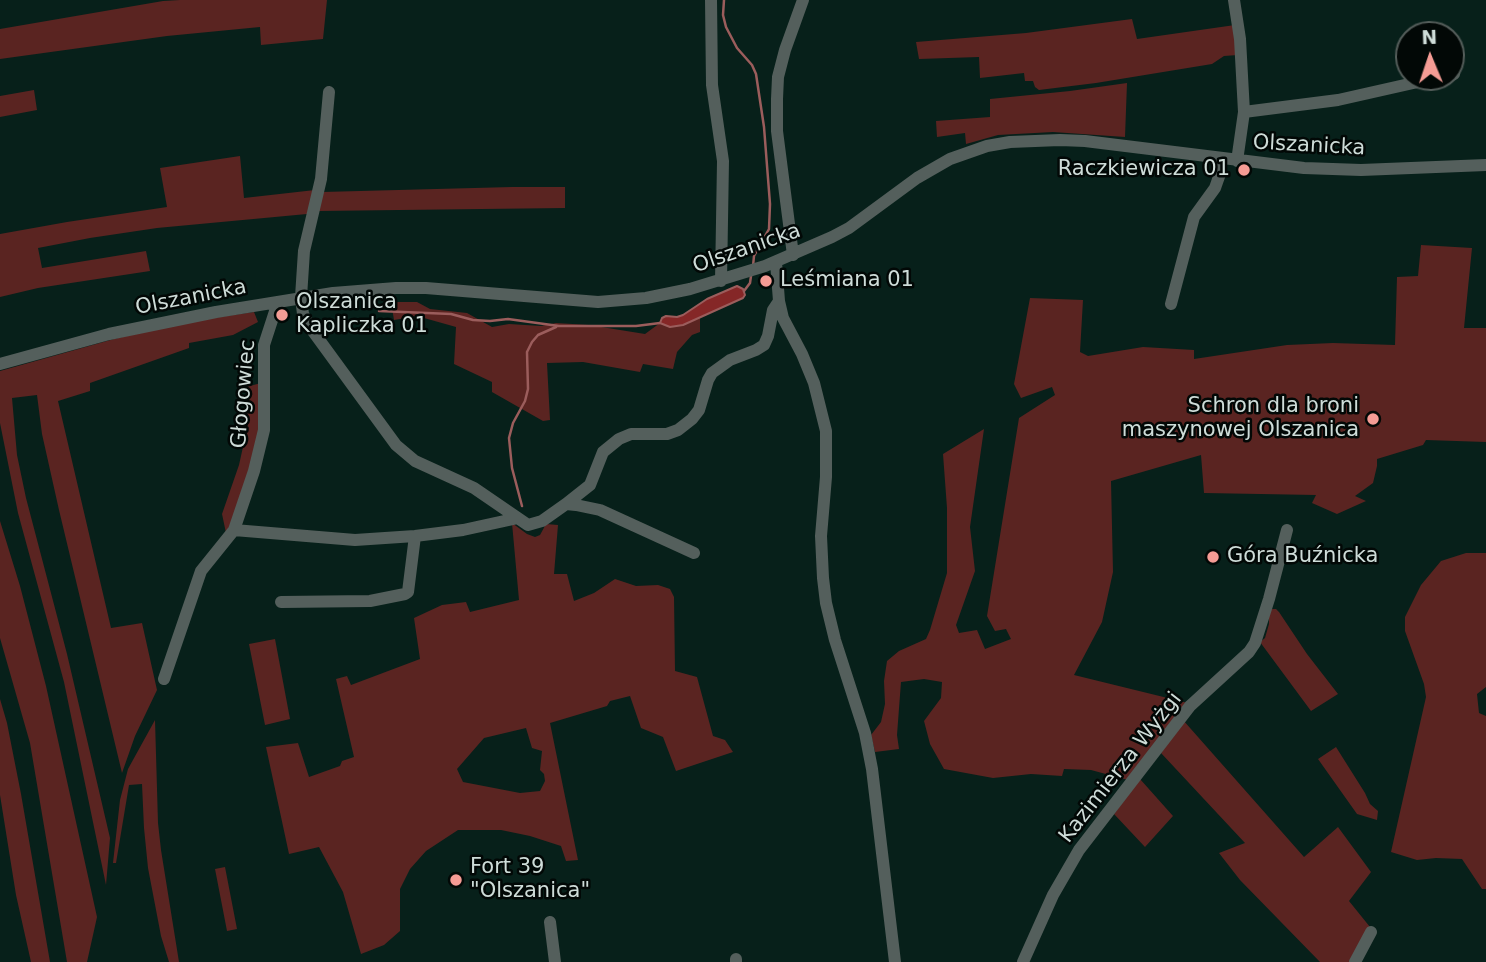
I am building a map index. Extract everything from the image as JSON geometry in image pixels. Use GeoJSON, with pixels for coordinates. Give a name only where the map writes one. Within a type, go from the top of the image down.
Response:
{"type":"FeatureCollection","features":[{"type":"Feature","properties":{"kind":"street"},"geometry":{"type":"LineString","coordinates":[[711,0],[712,85],[723,161],[721,281]]}},
{"type":"Feature","properties":{"kind":"street"},"geometry":{"type":"LineString","coordinates":[[793,255],[779,152],[777,99],[778,77],[785,50],[803,0]]}},
{"type":"Feature","properties":{"kind":"street"},"geometry":{"type":"LineString","coordinates":[[1234,0],[1240,39],[1244,113],[1237,161]]}},
{"type":"Feature","properties":{"kind":"street"},"geometry":{"type":"LineString","coordinates":[[1244,113],[1338,100],[1395,87]]}},
{"type":"Feature","properties":{"kind":"street"},"geometry":{"type":"LineString","coordinates":[[329,92],[321,179],[304,251],[301,297],[303,314],[396,445],[415,461],[474,488],[528,525],[542,521],[590,485],[603,452],[619,439],[631,433],[660,435],[678,430],[692,419],[699,410],[712,373],[730,360],[764,345],[773,310],[779,301]]}},
{"type":"Feature","properties":{"kind":"street","name":"Olszanicka"},"geometry":{"type":"LineString","coordinates":[[0,364],[109,334],[216,312],[356,290],[426,288],[598,302],[646,298],[690,289],[761,268],[832,237],[849,228],[933,168],[966,152],[987,146],[1035,140],[1085,141],[1237,161],[1334,170],[1486,164]]}},
{"type":"Feature","properties":{"kind":"street"},"geometry":{"type":"LineString","coordinates":[[1171,304],[1194,217],[1215,188],[1221,172],[1221,159]]}},
{"type":"Feature","properties":{"kind":"street"},"geometry":{"type":"LineString","coordinates":[[776,262],[783,318],[814,383],[826,431],[826,477],[821,536],[826,603],[865,733],[872,769],[895,962]]}},
{"type":"Feature","properties":{"kind":"street","name":"Głogowiec"},"geometry":{"type":"LineString","coordinates":[[164,679],[201,571],[234,530],[254,471],[264,430],[264,345],[278,302]]}},
{"type":"Feature","properties":{"kind":"street"},"geometry":{"type":"LineString","coordinates":[[566,504],[600,510],[694,553]]}},
{"type":"Feature","properties":{"kind":"street"},"geometry":{"type":"LineString","coordinates":[[234,530],[355,540],[463,530],[518,518]]}},
{"type":"Feature","properties":{"kind":"street","name":"Kazimierza Wyżgi"},"geometry":{"type":"LineString","coordinates":[[1023,962],[1053,895],[1079,850],[1190,706],[1249,653],[1259,635],[1287,530]]}},
{"type":"Feature","properties":{"kind":"street"},"geometry":{"type":"LineString","coordinates":[[281,602],[370,601],[405,594],[408,592],[415,536]]}},
{"type":"Feature","properties":{"kind":"street"},"geometry":{"type":"LineString","coordinates":[[550,922],[555,962]]}},
{"type":"Feature","properties":{"kind":"street"},"geometry":{"type":"LineString","coordinates":[[1355,962],[1371,932]]}},
{"type":"Feature","properties":{"kind":"shaded area"},"geometry":{"type":"Polygon","coordinates":[[[180,0],[327,0],[323,39],[261,45],[260,27],[167,36],[0,59],[0,29],[180,0]]]}},
{"type":"Feature","properties":{"kind":"shaded area"},"geometry":{"type":"Polygon","coordinates":[[[1132,19],[1137,39],[1235,25],[1238,55],[1224,56],[1212,64],[1039,90],[1033,81],[1025,81],[1024,73],[980,78],[979,57],[919,59],[916,42],[1026,33],[1132,19]]]}},
{"type":"Feature","properties":{"kind":"shaded area"},"geometry":{"type":"Polygon","coordinates":[[[1127,83],[1125,137],[1053,132],[998,135],[966,144],[965,133],[937,137],[936,121],[990,117],[990,99],[1127,83]]]}},
{"type":"Feature","properties":{"kind":"shaded area"},"geometry":{"type":"Polygon","coordinates":[[[34,90],[37,110],[0,117],[0,96],[34,90]]]}},
{"type":"Feature","properties":{"kind":"shaded area"},"geometry":{"type":"Polygon","coordinates":[[[240,156],[244,198],[315,190],[307,214],[157,228],[38,248],[42,268],[146,251],[150,271],[38,288],[0,297],[0,234],[167,207],[160,168],[240,156]]]}},
{"type":"Feature","properties":{"kind":"shaded area"},"geometry":{"type":"Polygon","coordinates":[[[565,187],[565,208],[317,211],[322,192],[565,187]]]}},
{"type":"Feature","properties":{"kind":"shaded area"},"geometry":{"type":"Polygon","coordinates":[[[1421,245],[1472,248],[1464,328],[1486,328],[1486,442],[1426,440],[1423,445],[1377,459],[1373,483],[1355,496],[1366,501],[1337,514],[1312,503],[1316,495],[1204,493],[1201,455],[1111,481],[1113,572],[1102,622],[1074,675],[1188,703],[1128,780],[1091,770],[1064,769],[1062,776],[1031,774],[993,778],[944,769],[930,744],[924,721],[941,698],[942,682],[924,679],[901,682],[897,735],[899,749],[875,752],[871,735],[881,722],[885,704],[887,661],[899,651],[926,639],[947,573],[947,508],[943,454],[984,429],[970,527],[975,571],[956,625],[959,633],[977,630],[985,649],[1011,639],[1006,629],[995,631],[987,616],[1019,418],[1055,395],[1052,387],[1021,398],[1014,384],[1030,298],[1083,300],[1080,352],[1088,356],[1143,347],[1194,350],[1194,359],[1287,345],[1395,345],[1397,277],[1418,276],[1421,245]]]}},
{"type":"Feature","properties":{"kind":"shaded area"},"geometry":{"type":"Polygon","coordinates":[[[737,286],[743,289],[743,298],[683,325],[670,327],[660,323],[666,316],[683,315],[707,299],[737,286]]]}},
{"type":"Feature","properties":{"kind":"shaded area"},"geometry":{"type":"Polygon","coordinates":[[[391,302],[417,302],[430,309],[467,313],[492,327],[556,323],[645,334],[660,323],[670,327],[700,318],[700,332],[692,335],[677,352],[673,369],[643,364],[640,372],[583,362],[547,363],[550,420],[543,421],[492,392],[492,382],[454,364],[456,327],[417,316],[394,320],[391,302]]]}},
{"type":"Feature","properties":{"kind":"shaded area"},"geometry":{"type":"Polygon","coordinates":[[[254,312],[258,322],[233,335],[189,343],[189,348],[90,383],[90,391],[58,401],[111,628],[142,623],[157,690],[135,736],[122,773],[59,510],[42,434],[37,395],[12,398],[17,455],[26,498],[67,654],[110,838],[106,885],[64,682],[18,513],[0,423],[0,371],[184,322],[254,312]]]}},
{"type":"Feature","properties":{"kind":"shaded area"},"geometry":{"type":"Polygon","coordinates":[[[261,383],[260,467],[226,533],[222,514],[239,465],[248,424],[246,387],[261,383]]]}},
{"type":"Feature","properties":{"kind":"shaded area"},"geometry":{"type":"Polygon","coordinates":[[[0,521],[46,686],[97,917],[87,962],[67,962],[30,743],[0,638],[0,521]]]}},
{"type":"Feature","properties":{"kind":"shaded area"},"geometry":{"type":"Polygon","coordinates":[[[512,523],[535,537],[540,535],[546,524],[558,525],[554,574],[567,574],[574,601],[594,593],[615,579],[636,586],[658,585],[670,589],[674,597],[675,671],[697,677],[713,736],[725,740],[733,752],[676,771],[663,737],[641,728],[630,696],[610,701],[607,706],[550,723],[578,860],[566,861],[561,846],[530,836],[501,830],[458,830],[426,851],[410,869],[400,889],[400,931],[384,945],[361,954],[343,892],[319,847],[289,854],[266,747],[298,743],[309,777],[340,766],[342,761],[354,757],[336,679],[347,676],[351,685],[420,659],[414,618],[442,605],[466,602],[470,612],[519,600],[512,523]],[[526,728],[484,738],[457,769],[463,782],[520,793],[540,791],[545,781],[540,770],[542,751],[532,748],[526,728]]]}},
{"type":"Feature","properties":{"kind":"shaded area"},"geometry":{"type":"Polygon","coordinates":[[[1466,553],[1486,553],[1486,687],[1477,694],[1479,713],[1486,716],[1486,889],[1482,889],[1462,859],[1417,860],[1391,852],[1426,697],[1405,631],[1405,617],[1421,585],[1441,561],[1466,553]]]}},
{"type":"Feature","properties":{"kind":"shaded area"},"geometry":{"type":"Polygon","coordinates":[[[1272,609],[1279,612],[1338,694],[1311,711],[1260,642],[1265,638],[1269,612],[1272,609]]]}},
{"type":"Feature","properties":{"kind":"shaded area"},"geometry":{"type":"Polygon","coordinates":[[[275,639],[290,719],[265,725],[249,644],[275,639]]]}},
{"type":"Feature","properties":{"kind":"shaded area"},"geometry":{"type":"Polygon","coordinates":[[[0,699],[21,794],[50,962],[31,962],[16,895],[0,795],[0,699]]]}},
{"type":"Feature","properties":{"kind":"shaded area"},"geometry":{"type":"Polygon","coordinates":[[[155,720],[158,823],[179,962],[169,962],[161,936],[148,868],[142,784],[129,785],[116,863],[113,863],[120,800],[128,769],[155,720]]]}},
{"type":"Feature","properties":{"kind":"shaded area"},"geometry":{"type":"Polygon","coordinates":[[[1183,720],[1304,857],[1338,827],[1371,872],[1349,901],[1370,927],[1350,962],[1320,962],[1240,880],[1219,853],[1245,843],[1161,753],[1183,720]]]}},
{"type":"Feature","properties":{"kind":"shaded area"},"geometry":{"type":"Polygon","coordinates":[[[1336,747],[1370,804],[1378,811],[1377,820],[1357,814],[1318,759],[1336,747]]]}},
{"type":"Feature","properties":{"kind":"shaded area"},"geometry":{"type":"Polygon","coordinates":[[[1140,779],[1173,816],[1145,847],[1114,814],[1140,779]]]}},
{"type":"Feature","properties":{"kind":"shaded area"},"geometry":{"type":"Polygon","coordinates":[[[225,867],[237,929],[227,931],[215,869],[225,867]]]}},
{"type":"Feature","properties":{"kind":"waterway"},"geometry":{"type":"LineString","coordinates":[[724,0],[723,15],[726,27],[756,74],[764,127],[770,204],[769,229],[754,256],[753,266]]}},
{"type":"Feature","properties":{"kind":"waterway"},"geometry":{"type":"LineString","coordinates":[[744,291],[751,276]]}},
{"type":"Feature","properties":{"kind":"waterway"},"geometry":{"type":"LineString","coordinates":[[379,311],[451,314],[473,320],[508,319],[559,326],[636,326],[660,323]]}},
{"type":"Feature","properties":{"kind":"waterway"},"geometry":{"type":"LineString","coordinates":[[522,506],[512,468],[509,438],[528,389],[527,352],[538,335],[556,327]]}},
{"type":"Feature","properties":{"kind":"place","name":"Raczkiewicza 01"},"geometry":{"type":"Point","coordinates":[1244,170]}},
{"type":"Feature","properties":{"kind":"place","name":"Leśmiana 01"},"geometry":{"type":"Point","coordinates":[766,281]}},
{"type":"Feature","properties":{"kind":"place","name":"Olszanica Kapliczka 01"},"geometry":{"type":"Point","coordinates":[282,315]}},
{"type":"Feature","properties":{"kind":"place","name":"Schron dla broni maszynowej Olszanica"},"geometry":{"type":"Point","coordinates":[1373,419]}},
{"type":"Feature","properties":{"kind":"place","name":"Góra Buźnicka"},"geometry":{"type":"Point","coordinates":[1213,557]}},
{"type":"Feature","properties":{"kind":"place","name":"Fort 39 \"Olszanica\""},"geometry":{"type":"Point","coordinates":[456,880]}}]}
